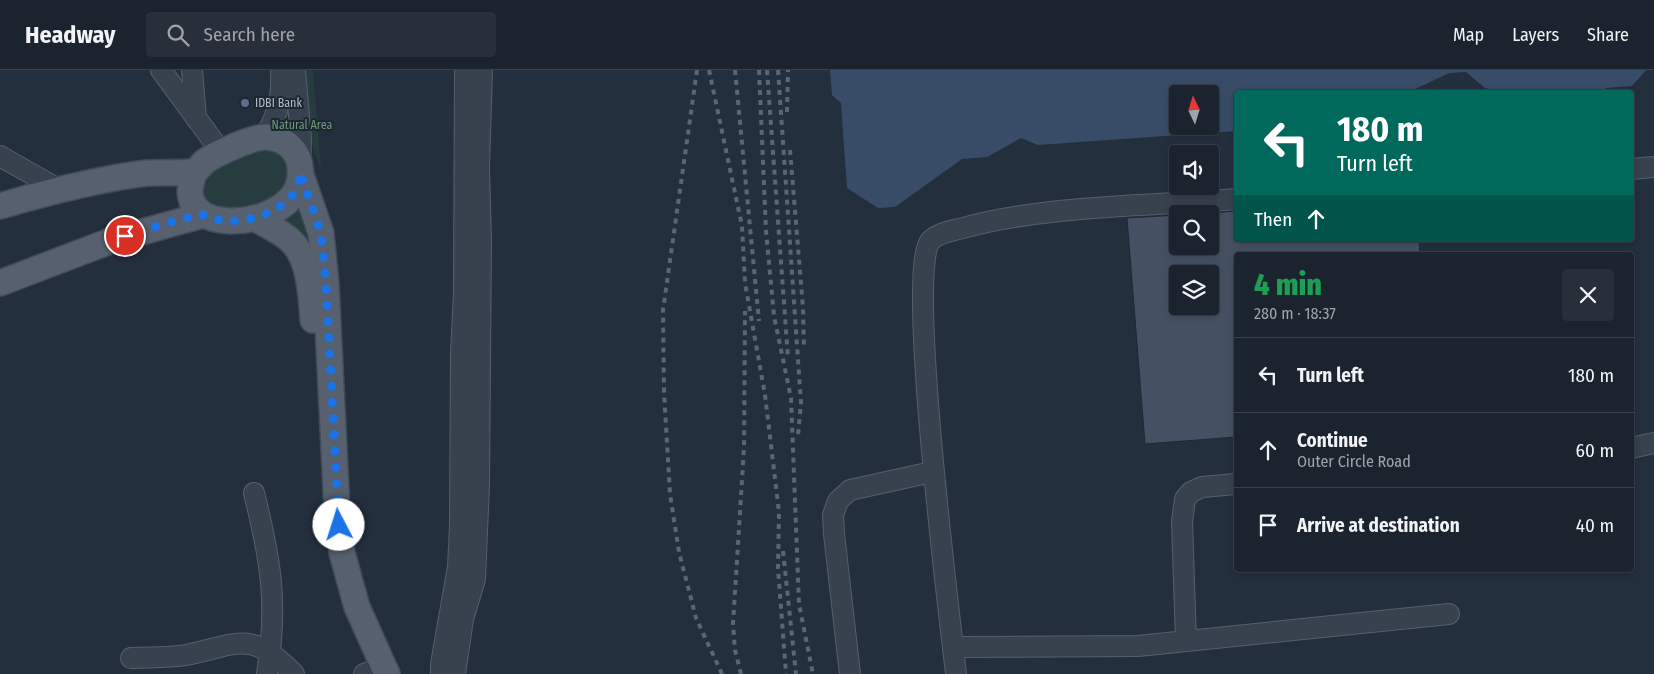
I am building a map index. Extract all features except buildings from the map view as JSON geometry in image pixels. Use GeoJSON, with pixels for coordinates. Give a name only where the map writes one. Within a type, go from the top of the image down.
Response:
{"type":"FeatureCollection","features":[{"type":"Feature","properties":{"kind":"main road"},"geometry":{"type":"LineString","coordinates":[[300,170],[299,185],[287,202],[273,211],[254,218],[222,221],[203,215],[195,207],[192,197],[193,178],[196,170],[205,162],[222,153],[265,137],[279,139],[289,145],[295,152],[321,233],[326,284],[337,510],[342,553],[357,607],[372,674]]}},
{"type":"Feature","properties":{"kind":"main road"},"geometry":{"type":"LineString","coordinates":[[0,206],[58,189],[147,173],[196,170]]}},
{"type":"Feature","properties":{"kind":"main road"},"geometry":{"type":"LineString","coordinates":[[0,283],[113,240],[203,215]]}},
{"type":"Feature","properties":{"kind":"main road"},"geometry":{"type":"LineString","coordinates":[[254,218],[290,240],[299,249],[305,264],[312,312],[323,482],[330,548],[345,619],[372,674]]}},
{"type":"Feature","properties":{"kind":"street"},"geometry":{"type":"LineString","coordinates":[[162,70],[196,120],[222,153]]}},
{"type":"Feature","properties":{"kind":"street"},"geometry":{"type":"LineString","coordinates":[[192,70],[196,120]]}},
{"type":"Feature","properties":{"kind":"street"},"geometry":{"type":"LineString","coordinates":[[265,137],[279,113],[282,94],[282,70]]}},
{"type":"Feature","properties":{"kind":"street"},"geometry":{"type":"LineString","coordinates":[[295,70],[301,139],[300,170]]}},
{"type":"Feature","properties":{"kind":"street"},"geometry":{"type":"LineString","coordinates":[[448,668],[458,567],[460,525],[461,353],[464,292],[464,70]]}},
{"type":"Feature","properties":{"kind":"street"},"geometry":{"type":"LineString","coordinates":[[448,668],[475,579],[479,495],[481,240],[479,168],[482,70]]}},
{"type":"Feature","properties":{"kind":"street"},"geometry":{"type":"LineString","coordinates":[[0,156],[58,189]]}},
{"type":"Feature","properties":{"kind":"street"},"geometry":{"type":"LineString","coordinates":[[1634,169],[1654,167]]}},
{"type":"Feature","properties":{"kind":"street"},"geometry":{"type":"LineString","coordinates":[[956,674],[932,472],[923,291],[923,260],[930,241],[940,234],[1002,217],[1234,200]]}},
{"type":"Feature","properties":{"kind":"street"},"geometry":{"type":"LineString","coordinates":[[1634,447],[1654,443]]}},
{"type":"Feature","properties":{"kind":"street"},"geometry":{"type":"LineString","coordinates":[[850,674],[834,534],[833,515],[838,501],[850,490],[932,472]]}},
{"type":"Feature","properties":{"kind":"street"},"geometry":{"type":"LineString","coordinates":[[1186,641],[1182,522],[1185,498],[1191,492],[1202,487],[1234,484]]}},
{"type":"Feature","properties":{"kind":"street"},"geometry":{"type":"LineString","coordinates":[[254,493],[272,576],[274,608],[266,674]]}},
{"type":"Feature","properties":{"kind":"street"},"geometry":{"type":"LineString","coordinates":[[953,647],[1138,646],[1449,614]]}},
{"type":"Feature","properties":{"kind":"street"},"geometry":{"type":"LineString","coordinates":[[132,658],[185,655],[245,642],[256,644],[270,652],[294,674]]}},
{"type":"Feature","properties":{"kind":"green space","name":"Natural Area"},"geometry":{"type":"Polygon","coordinates":[[[296,70],[313,70],[321,170],[311,142],[273,140],[296,110],[296,70]]]}},
{"type":"Feature","properties":{"kind":"green space"},"geometry":{"type":"Polygon","coordinates":[[[276,141],[296,171],[274,204],[210,212],[197,177],[203,166],[276,141]]]}},
{"type":"Feature","properties":{"kind":"green space"},"geometry":{"type":"Polygon","coordinates":[[[307,205],[320,299],[277,220],[307,205]]]}},
{"type":"Feature","properties":{"kind":"water"},"geometry":{"type":"Polygon","coordinates":[[[830,70],[1646,70],[1632,86],[1606,88],[1604,90],[1494,90],[1485,88],[1466,72],[1449,73],[1413,90],[1234,90],[1234,131],[1219,132],[1219,85],[1169,85],[1169,135],[1179,135],[1038,145],[1021,138],[987,157],[962,159],[895,207],[878,208],[847,188],[841,103],[832,95],[830,70]]]}},
{"type":"Feature","properties":{"kind":"railway"},"geometry":{"type":"LineString","coordinates":[[697,70],[663,310],[664,392],[670,494],[679,552],[696,618],[722,674]]}},
{"type":"Feature","properties":{"kind":"railway"},"geometry":{"type":"LineString","coordinates":[[709,70],[742,226],[745,283],[765,395],[779,512],[778,568],[786,674]]}},
{"type":"Feature","properties":{"kind":"railway"},"geometry":{"type":"LineString","coordinates":[[735,70],[759,321]]}},
{"type":"Feature","properties":{"kind":"railway"},"geometry":{"type":"LineString","coordinates":[[759,70],[766,231],[774,316],[791,398],[799,604],[813,674]]}},
{"type":"Feature","properties":{"kind":"railway"},"geometry":{"type":"LineString","coordinates":[[767,70],[788,358]]}},
{"type":"Feature","properties":{"kind":"railway"},"geometry":{"type":"LineString","coordinates":[[778,70],[801,403],[798,435]]}},
{"type":"Feature","properties":{"kind":"railway"},"geometry":{"type":"LineString","coordinates":[[787,112],[788,70]]}},
{"type":"Feature","properties":{"kind":"railway"},"geometry":{"type":"LineString","coordinates":[[790,150],[803,308],[804,349]]}},
{"type":"Feature","properties":{"kind":"railway"},"geometry":{"type":"LineString","coordinates":[[741,674],[735,650],[733,624],[744,448],[745,311]]}},
{"type":"Feature","properties":{"kind":"railway"},"geometry":{"type":"LineString","coordinates":[[783,551],[796,674]]}},
{"type":"Feature","properties":{"kind":"place","name":"IDBI Bank"},"geometry":{"type":"Point","coordinates":[245,103]}},
{"type":"Feature","properties":{"kind":"route"},"geometry":{"type":"LineString","coordinates":[[125,236],[203,215],[222,221],[254,218],[273,211],[287,202],[299,185],[300,172],[321,233],[326,284],[339,525]]}}]}
